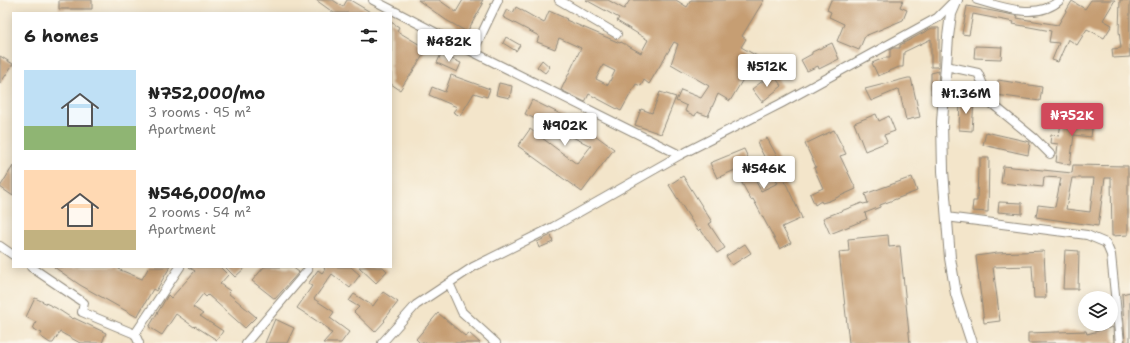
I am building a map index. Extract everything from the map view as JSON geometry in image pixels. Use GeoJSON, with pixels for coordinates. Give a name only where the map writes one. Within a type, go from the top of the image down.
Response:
{"type":"FeatureCollection","features":[{"type":"Feature","properties":{"kind":"street"},"geometry":{"type":"LineString","coordinates":[[373,0],[680,155]]}},
{"type":"Feature","properties":{"kind":"street"},"geometry":{"type":"LineString","coordinates":[[474,52],[498,0]]}},
{"type":"Feature","properties":{"kind":"street"},"geometry":{"type":"LineString","coordinates":[[559,0],[617,34]]}},
{"type":"Feature","properties":{"kind":"street"},"geometry":{"type":"LineString","coordinates":[[956,0],[951,14],[946,66],[942,122],[943,171],[950,258],[956,294],[972,343]]}},
{"type":"Feature","properties":{"kind":"street"},"geometry":{"type":"LineString","coordinates":[[382,343],[416,305],[473,267],[553,227],[680,155],[780,104],[937,18],[956,0]]}},
{"type":"Feature","properties":{"kind":"street"},"geometry":{"type":"LineString","coordinates":[[977,0],[1020,11],[1033,11],[1054,6],[1060,0]]}},
{"type":"Feature","properties":{"kind":"street"},"geometry":{"type":"LineString","coordinates":[[946,66],[978,73],[991,103],[1034,138],[1050,154]]}},
{"type":"Feature","properties":{"kind":"street"},"geometry":{"type":"LineString","coordinates":[[946,217],[1087,235],[1106,242],[1111,255],[1120,343]]}},
{"type":"Feature","properties":{"kind":"street"},"geometry":{"type":"LineString","coordinates":[[0,246],[12,254]]}},
{"type":"Feature","properties":{"kind":"street"},"geometry":{"type":"LineString","coordinates":[[32,268],[84,303],[82,312],[135,334],[139,343]]}},
{"type":"Feature","properties":{"kind":"street"},"geometry":{"type":"LineString","coordinates":[[135,334],[179,268]]}},
{"type":"Feature","properties":{"kind":"street"},"geometry":{"type":"LineString","coordinates":[[246,343],[308,270]]}},
{"type":"Feature","properties":{"kind":"street"},"geometry":{"type":"LineString","coordinates":[[449,283],[462,312],[496,343]]}},
{"type":"Feature","properties":{"kind":"building"},"geometry":{"type":"Polygon","coordinates":[[[59,0],[92,0],[92,9],[59,9],[59,0]]]}},
{"type":"Feature","properties":{"kind":"building"},"geometry":{"type":"Polygon","coordinates":[[[316,0],[333,0],[343,7],[347,0],[350,0],[370,12],[333,12],[316,0]]]}},
{"type":"Feature","properties":{"kind":"building"},"geometry":{"type":"Polygon","coordinates":[[[418,0],[439,0],[456,12],[463,0],[483,0],[481,3],[483,4],[467,32],[446,20],[418,0]]]}},
{"type":"Feature","properties":{"kind":"building"},"geometry":{"type":"Polygon","coordinates":[[[586,0],[608,0],[624,9],[630,0],[676,0],[687,7],[691,0],[764,0],[742,36],[746,39],[741,47],[757,56],[730,101],[718,94],[708,116],[697,112],[695,116],[685,111],[687,106],[676,101],[681,90],[701,98],[709,86],[671,64],[678,44],[674,42],[649,84],[644,80],[641,86],[636,84],[621,111],[589,94],[585,102],[561,90],[581,48],[559,38],[555,49],[537,42],[539,36],[503,17],[507,9],[513,13],[516,7],[544,23],[549,11],[567,19],[566,20],[620,43],[621,42],[641,53],[648,40],[617,21],[619,18],[586,0]],[[603,65],[596,79],[608,85],[615,71],[603,65]]]}},
{"type":"Feature","properties":{"kind":"building"},"geometry":{"type":"Polygon","coordinates":[[[831,0],[903,0],[900,7],[907,10],[903,20],[865,36],[859,50],[837,41],[844,24],[829,17],[831,12],[827,10],[831,0]]]}},
{"type":"Feature","properties":{"kind":"building"},"geometry":{"type":"Polygon","coordinates":[[[1091,0],[1115,0],[1103,20],[1112,25],[1104,38],[1087,29],[1077,45],[1068,39],[1058,62],[1052,60],[1059,43],[1049,42],[1051,31],[1013,24],[1014,22],[973,14],[969,35],[962,34],[967,6],[1018,16],[1017,18],[1058,25],[1072,1],[1085,9],[1091,0]]]}},
{"type":"Feature","properties":{"kind":"building"},"geometry":{"type":"Polygon","coordinates":[[[1120,0],[1130,0],[1130,57],[1113,58],[1112,49],[1121,48],[1119,31],[1120,0]]]}},
{"type":"Feature","properties":{"kind":"building"},"geometry":{"type":"Polygon","coordinates":[[[392,23],[399,27],[397,31],[427,49],[400,90],[392,85],[392,23]]]}},
{"type":"Feature","properties":{"kind":"building"},"geometry":{"type":"Polygon","coordinates":[[[932,28],[939,28],[939,67],[931,67],[931,39],[904,52],[903,67],[899,67],[878,76],[872,63],[884,58],[890,58],[890,50],[893,48],[900,48],[900,45],[932,28]]]}},
{"type":"Feature","properties":{"kind":"building"},"geometry":{"type":"Polygon","coordinates":[[[506,37],[520,45],[516,51],[503,43],[506,37]]]}},
{"type":"Feature","properties":{"kind":"building"},"geometry":{"type":"Polygon","coordinates":[[[832,43],[839,59],[819,69],[818,66],[807,71],[801,60],[812,54],[812,52],[832,43]]]}},
{"type":"Feature","properties":{"kind":"building"},"geometry":{"type":"Polygon","coordinates":[[[975,46],[1002,47],[1001,59],[974,58],[975,46]]]}},
{"type":"Feature","properties":{"kind":"building"},"geometry":{"type":"Polygon","coordinates":[[[441,54],[461,63],[457,72],[437,63],[441,54]]]}},
{"type":"Feature","properties":{"kind":"building"},"geometry":{"type":"Polygon","coordinates":[[[0,56],[12,63],[12,66],[0,84],[0,56]]]}},
{"type":"Feature","properties":{"kind":"building"},"geometry":{"type":"Polygon","coordinates":[[[542,60],[550,67],[545,73],[537,67],[542,60]]]}},
{"type":"Feature","properties":{"kind":"building"},"geometry":{"type":"Polygon","coordinates":[[[939,71],[937,94],[931,94],[931,73],[939,71]]]}},
{"type":"Feature","properties":{"kind":"building"},"geometry":{"type":"Polygon","coordinates":[[[772,74],[782,86],[762,102],[752,89],[772,74]]]}},
{"type":"Feature","properties":{"kind":"building"},"geometry":{"type":"Polygon","coordinates":[[[451,75],[490,89],[487,97],[474,93],[460,116],[453,112],[457,107],[429,95],[432,87],[445,92],[451,75]]]}},
{"type":"Feature","properties":{"kind":"building"},"geometry":{"type":"Polygon","coordinates":[[[911,78],[920,117],[906,120],[899,89],[871,101],[865,89],[911,78]]]}},
{"type":"Feature","properties":{"kind":"building"},"geometry":{"type":"Polygon","coordinates":[[[998,80],[1042,87],[1040,101],[996,95],[998,80]]]}},
{"type":"Feature","properties":{"kind":"building"},"geometry":{"type":"Polygon","coordinates":[[[499,83],[512,86],[510,98],[496,95],[499,83]]]}},
{"type":"Feature","properties":{"kind":"building"},"geometry":{"type":"Polygon","coordinates":[[[660,92],[676,97],[661,134],[635,125],[641,109],[652,113],[660,92]]]}},
{"type":"Feature","properties":{"kind":"building"},"geometry":{"type":"Polygon","coordinates":[[[960,99],[974,100],[972,131],[959,130],[960,99]]]}},
{"type":"Feature","properties":{"kind":"building"},"geometry":{"type":"Polygon","coordinates":[[[532,100],[589,128],[588,130],[614,149],[582,192],[518,146],[530,129],[577,164],[591,146],[525,114],[532,100]]]}},
{"type":"Feature","properties":{"kind":"building"},"geometry":{"type":"Polygon","coordinates":[[[1082,112],[1094,113],[1091,137],[1074,135],[1070,165],[1056,162],[1058,144],[1050,143],[1051,135],[1059,136],[1061,123],[1081,126],[1082,112]]]}},
{"type":"Feature","properties":{"kind":"building"},"geometry":{"type":"Polygon","coordinates":[[[876,114],[879,121],[889,116],[895,131],[884,135],[887,142],[865,151],[854,123],[876,114]]]}},
{"type":"Feature","properties":{"kind":"building"},"geometry":{"type":"Polygon","coordinates":[[[834,130],[846,154],[840,156],[856,189],[829,201],[822,203],[821,201],[815,205],[810,194],[823,188],[814,168],[816,167],[805,144],[834,130]]]}},
{"type":"Feature","properties":{"kind":"building"},"geometry":{"type":"Polygon","coordinates":[[[986,132],[1030,142],[1028,155],[983,145],[986,132]]]}},
{"type":"Feature","properties":{"kind":"building"},"geometry":{"type":"Polygon","coordinates":[[[767,138],[785,171],[781,173],[802,218],[782,227],[791,243],[780,249],[753,199],[751,200],[735,170],[717,178],[710,163],[744,149],[751,164],[747,165],[761,191],[778,183],[757,143],[767,138]]]}},
{"type":"Feature","properties":{"kind":"building"},"geometry":{"type":"Polygon","coordinates":[[[980,158],[989,158],[988,212],[972,211],[973,201],[977,201],[978,167],[980,167],[980,158]]]}},
{"type":"Feature","properties":{"kind":"building"},"geometry":{"type":"Polygon","coordinates":[[[1073,165],[1128,166],[1128,235],[1112,236],[1111,178],[1105,178],[1098,226],[1036,217],[1038,205],[1055,207],[1061,178],[1044,177],[1043,187],[1001,183],[1003,166],[1072,173],[1073,165]],[[1072,178],[1066,209],[1090,212],[1094,178],[1072,178]]]}},
{"type":"Feature","properties":{"kind":"building"},"geometry":{"type":"Polygon","coordinates":[[[12,168],[12,195],[0,187],[12,168]]]}},
{"type":"Feature","properties":{"kind":"building"},"geometry":{"type":"Polygon","coordinates":[[[683,176],[712,222],[709,224],[725,248],[717,253],[700,229],[698,231],[669,185],[683,176]]]}},
{"type":"Feature","properties":{"kind":"building"},"geometry":{"type":"Polygon","coordinates":[[[912,177],[917,191],[880,205],[880,207],[865,213],[867,219],[830,234],[823,218],[862,203],[868,203],[865,194],[912,177]]]}},
{"type":"Feature","properties":{"kind":"building"},"geometry":{"type":"Polygon","coordinates":[[[999,202],[1022,203],[1022,214],[998,212],[999,202]]]}},
{"type":"Feature","properties":{"kind":"building"},"geometry":{"type":"Polygon","coordinates":[[[551,235],[553,242],[539,248],[537,242],[551,235]]]}},
{"type":"Feature","properties":{"kind":"building"},"geometry":{"type":"Polygon","coordinates":[[[888,235],[889,247],[900,246],[910,343],[849,343],[839,252],[849,251],[848,239],[888,235]]]}},
{"type":"Feature","properties":{"kind":"building"},"geometry":{"type":"Polygon","coordinates":[[[745,244],[751,253],[732,265],[726,256],[745,244]]]}},
{"type":"Feature","properties":{"kind":"building"},"geometry":{"type":"Polygon","coordinates":[[[1065,250],[1079,251],[1078,289],[1063,289],[1065,250]]]}},
{"type":"Feature","properties":{"kind":"building"},"geometry":{"type":"Polygon","coordinates":[[[1044,251],[1046,298],[1034,298],[1032,266],[993,267],[1000,321],[984,323],[976,256],[997,253],[1044,251]]]}},
{"type":"Feature","properties":{"kind":"building"},"geometry":{"type":"Polygon","coordinates":[[[55,268],[119,268],[118,269],[142,279],[148,268],[169,268],[156,291],[153,289],[137,317],[80,285],[55,268]]]}},
{"type":"Feature","properties":{"kind":"building"},"geometry":{"type":"Polygon","coordinates":[[[190,268],[221,268],[228,275],[220,284],[230,291],[228,293],[256,317],[245,328],[208,295],[206,297],[203,294],[193,307],[203,314],[200,316],[223,331],[217,340],[195,326],[194,327],[176,314],[162,335],[149,327],[168,295],[171,298],[195,271],[190,268]]]}},
{"type":"Feature","properties":{"kind":"building"},"geometry":{"type":"Polygon","coordinates":[[[226,268],[245,268],[235,277],[226,268]]]}},
{"type":"Feature","properties":{"kind":"building"},"geometry":{"type":"Polygon","coordinates":[[[263,268],[293,268],[299,272],[275,299],[252,281],[263,268]]]}},
{"type":"Feature","properties":{"kind":"building"},"geometry":{"type":"Polygon","coordinates":[[[324,268],[352,268],[360,275],[350,288],[332,274],[314,299],[334,312],[330,318],[349,332],[341,343],[323,343],[332,333],[328,331],[329,329],[297,308],[312,286],[308,284],[318,270],[322,273],[325,269],[324,268]]]}},
{"type":"Feature","properties":{"kind":"building"},"geometry":{"type":"Polygon","coordinates":[[[360,268],[384,268],[387,271],[376,283],[360,268]]]}},
{"type":"Feature","properties":{"kind":"building"},"geometry":{"type":"Polygon","coordinates":[[[383,292],[398,302],[384,320],[385,321],[375,332],[354,312],[359,307],[349,301],[354,294],[373,306],[383,292]]]}},
{"type":"Feature","properties":{"kind":"building"},"geometry":{"type":"Polygon","coordinates":[[[1130,292],[1130,342],[1125,342],[1122,294],[1130,292]]]}},
{"type":"Feature","properties":{"kind":"building"},"geometry":{"type":"Polygon","coordinates":[[[35,298],[56,308],[73,319],[74,318],[106,333],[102,343],[80,343],[60,332],[53,343],[50,343],[40,336],[42,333],[33,329],[36,322],[26,317],[35,298]]]}},
{"type":"Feature","properties":{"kind":"building"},"geometry":{"type":"Polygon","coordinates":[[[438,313],[465,336],[469,333],[480,343],[420,343],[416,339],[438,313]]]}},
{"type":"Feature","properties":{"kind":"building"},"geometry":{"type":"Polygon","coordinates":[[[275,319],[294,328],[287,343],[265,343],[275,319]]]}},
{"type":"Feature","properties":{"kind":"building"},"geometry":{"type":"Polygon","coordinates":[[[1086,331],[1087,334],[1098,331],[1113,331],[1114,343],[1028,343],[1028,333],[1086,331]]]}}]}
